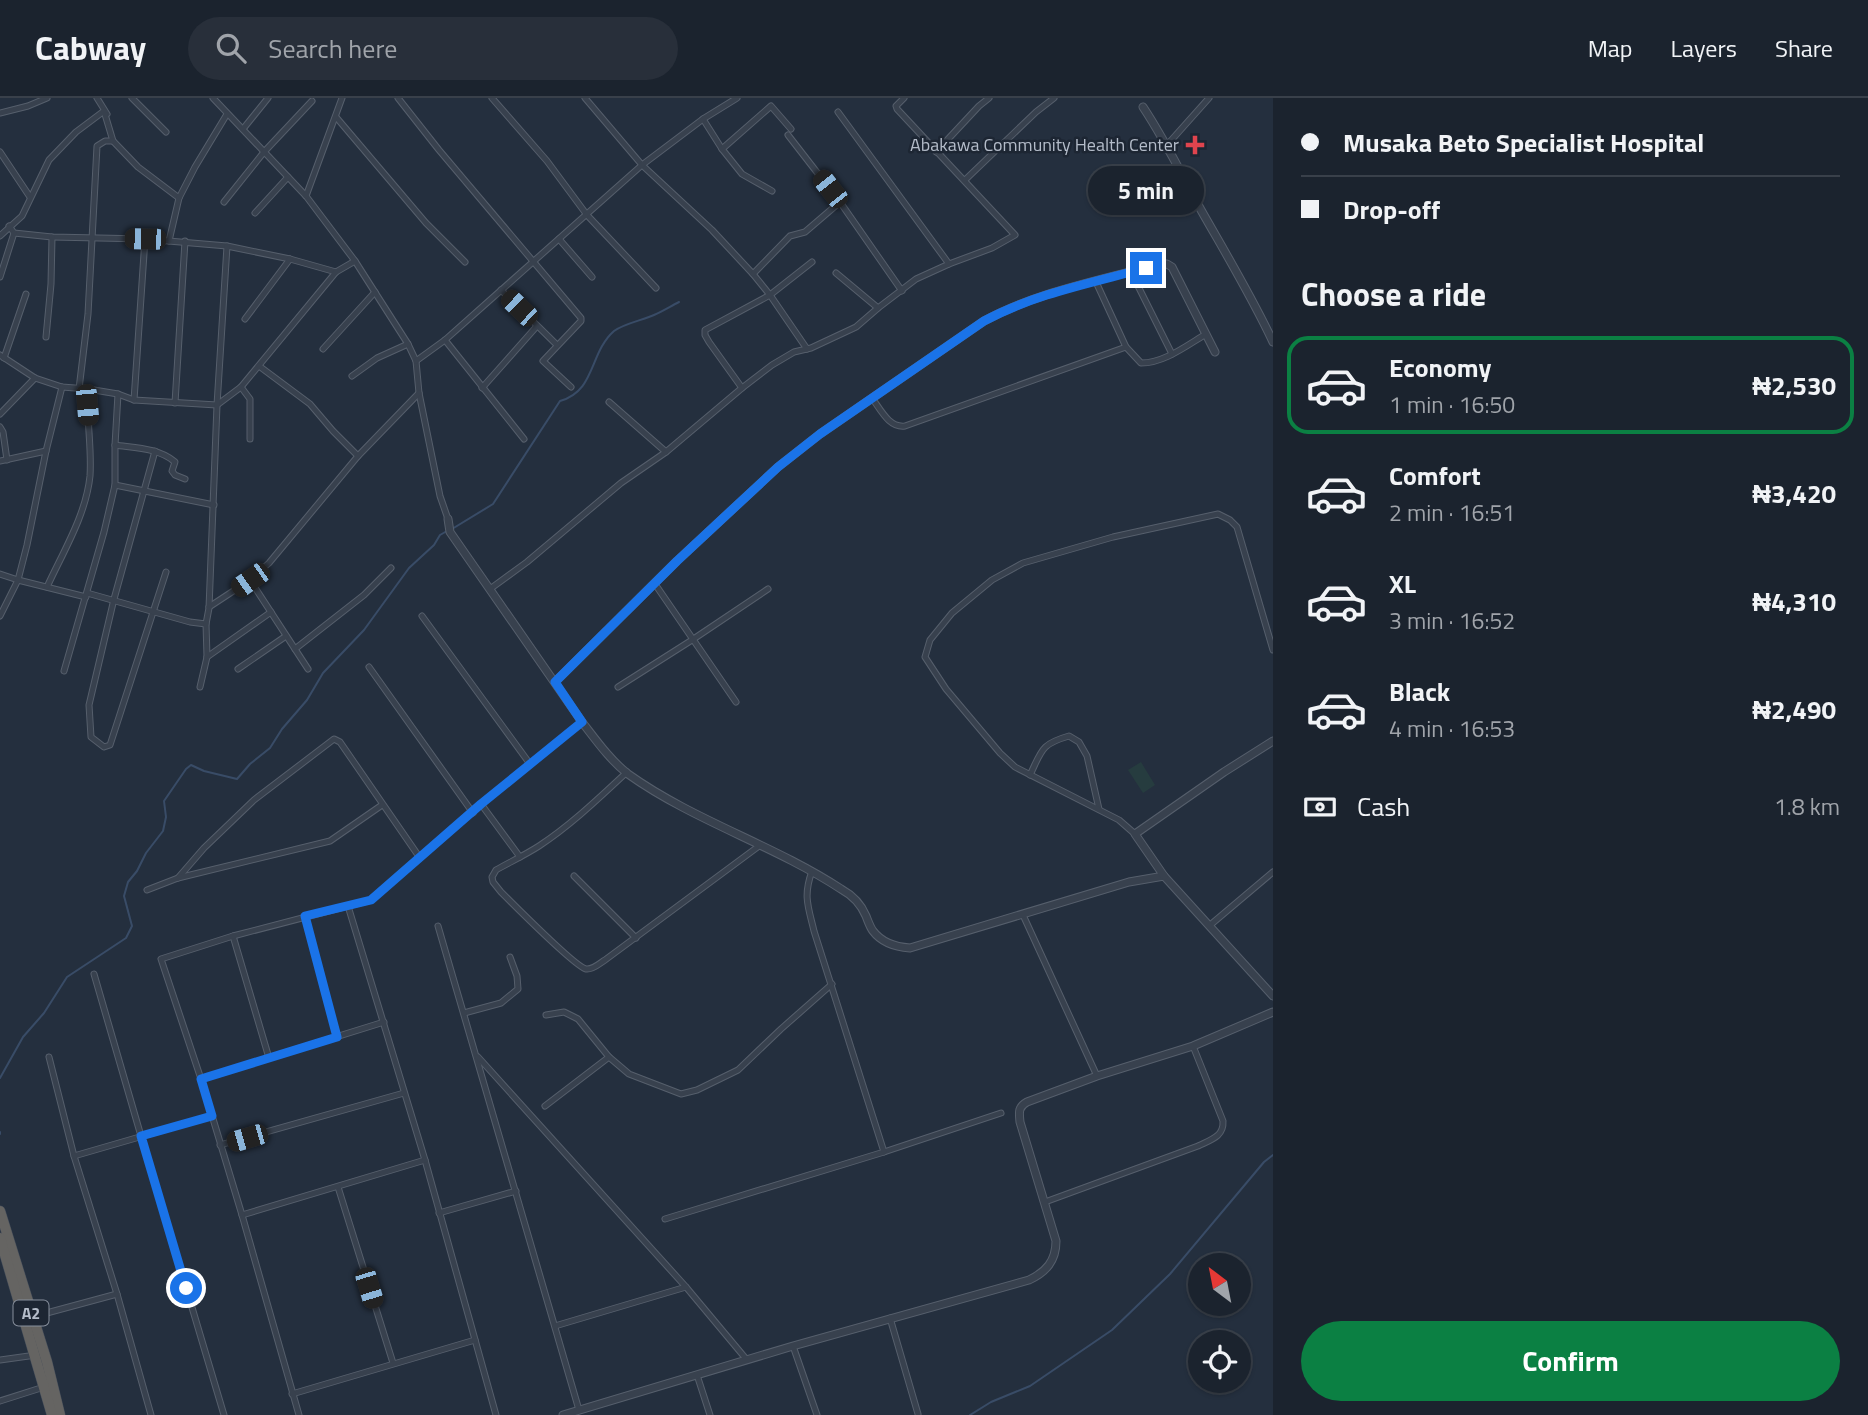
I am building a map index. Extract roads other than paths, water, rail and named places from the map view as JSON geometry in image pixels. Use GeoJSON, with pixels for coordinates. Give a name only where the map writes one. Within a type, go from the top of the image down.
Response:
{"type":"FeatureCollection","features":[{"type":"Feature","properties":{"kind":"highway","name":"A2"},"geometry":{"type":"LineString","coordinates":[[0,1211],[47,1362],[60,1415]]}},
{"type":"Feature","properties":{"kind":"highway","name":"A2"},"geometry":{"type":"LineString","coordinates":[[0,1238],[52,1415]]}},
{"type":"Feature","properties":{"kind":"street"},"geometry":{"type":"LineString","coordinates":[[0,113],[47,98]]}},
{"type":"Feature","properties":{"kind":"street"},"geometry":{"type":"LineString","coordinates":[[97,98],[106,111],[113,141]]}},
{"type":"Feature","properties":{"kind":"street"},"geometry":{"type":"LineString","coordinates":[[132,98],[166,132]]}},
{"type":"Feature","properties":{"kind":"street"},"geometry":{"type":"LineString","coordinates":[[213,98],[306,196],[355,261],[408,344],[416,361],[419,393],[450,532],[582,722],[605,752],[626,772],[663,796],[812,871],[854,898],[872,930],[889,944],[900,947],[911,948],[1129,883],[1164,876]]}},
{"type":"Feature","properties":{"kind":"street"},"geometry":{"type":"LineString","coordinates":[[243,129],[268,98]]}},
{"type":"Feature","properties":{"kind":"street"},"geometry":{"type":"LineString","coordinates":[[306,196],[342,98]]}},
{"type":"Feature","properties":{"kind":"street"},"geometry":{"type":"LineString","coordinates":[[398,98],[581,318],[543,361],[571,387]]}},
{"type":"Feature","properties":{"kind":"street"},"geometry":{"type":"LineString","coordinates":[[492,98],[547,160],[587,215],[656,288]]}},
{"type":"Feature","properties":{"kind":"street"},"geometry":{"type":"LineString","coordinates":[[585,98],[642,165],[712,230],[752,274],[807,349]]}},
{"type":"Feature","properties":{"kind":"street"},"geometry":{"type":"LineString","coordinates":[[416,361],[445,340],[642,165],[703,119],[737,98]]}},
{"type":"Feature","properties":{"kind":"street"},"geometry":{"type":"LineString","coordinates":[[491,589],[537,554],[621,482],[666,452],[772,365],[794,352],[856,327],[916,279],[992,248],[1015,235],[897,109],[896,106],[904,98]]}},
{"type":"Feature","properties":{"kind":"street"},"geometry":{"type":"LineString","coordinates":[[936,152],[989,98]]}},
{"type":"Feature","properties":{"kind":"street"},"geometry":{"type":"LineString","coordinates":[[965,180],[1054,98]]}},
{"type":"Feature","properties":{"kind":"street"},"geometry":{"type":"LineString","coordinates":[[1167,145],[1209,98]]}},
{"type":"Feature","properties":{"kind":"street"},"geometry":{"type":"LineString","coordinates":[[224,202],[264,152],[312,101]]}},
{"type":"Feature","properties":{"kind":"street"},"geometry":{"type":"LineString","coordinates":[[722,149],[771,106],[902,291]]}},
{"type":"Feature","properties":{"kind":"street"},"geometry":{"type":"LineString","coordinates":[[1143,107],[1167,145],[1273,342]]}},
{"type":"Feature","properties":{"kind":"street"},"geometry":{"type":"LineString","coordinates":[[0,236],[22,216],[49,160],[76,132],[104,111],[113,141],[138,167],[179,198]]}},
{"type":"Feature","properties":{"kind":"street"},"geometry":{"type":"LineString","coordinates":[[838,112],[949,264]]}},
{"type":"Feature","properties":{"kind":"street"},"geometry":{"type":"LineString","coordinates":[[169,241],[179,198],[227,114]]}},
{"type":"Feature","properties":{"kind":"street"},"geometry":{"type":"LineString","coordinates":[[335,117],[426,223],[465,262]]}},
{"type":"Feature","properties":{"kind":"street"},"geometry":{"type":"LineString","coordinates":[[703,119],[742,174],[772,191]]}},
{"type":"Feature","properties":{"kind":"street"},"geometry":{"type":"LineString","coordinates":[[79,389],[88,314],[97,146],[105,141],[113,141]]}},
{"type":"Feature","properties":{"kind":"street"},"geometry":{"type":"LineString","coordinates":[[0,152],[30,197]]}},
{"type":"Feature","properties":{"kind":"street"},"geometry":{"type":"LineString","coordinates":[[256,213],[288,177]]}},
{"type":"Feature","properties":{"kind":"street"},"geometry":{"type":"LineString","coordinates":[[752,274],[790,236],[805,232],[840,202]]}},
{"type":"Feature","properties":{"kind":"street"},"geometry":{"type":"LineString","coordinates":[[9,226],[14,233],[52,237],[145,239],[228,246],[336,272]]}},
{"type":"Feature","properties":{"kind":"street"},"geometry":{"type":"LineString","coordinates":[[0,277],[14,233]]}},
{"type":"Feature","properties":{"kind":"street"},"geometry":{"type":"LineString","coordinates":[[46,337],[52,237]]}},
{"type":"Feature","properties":{"kind":"street"},"geometry":{"type":"LineString","coordinates":[[134,400],[145,239]]}},
{"type":"Feature","properties":{"kind":"street"},"geometry":{"type":"LineString","coordinates":[[559,239],[592,276]]}},
{"type":"Feature","properties":{"kind":"street"},"geometry":{"type":"LineString","coordinates":[[175,403],[185,242]]}},
{"type":"Feature","properties":{"kind":"street"},"geometry":{"type":"LineString","coordinates":[[200,687],[207,657],[206,624],[209,608],[217,405],[228,246]]}},
{"type":"Feature","properties":{"kind":"street"},"geometry":{"type":"LineString","coordinates":[[246,319],[290,259]]}},
{"type":"Feature","properties":{"kind":"street"},"geometry":{"type":"LineString","coordinates":[[26,294],[2,356],[35,378],[62,387],[118,394],[134,400],[217,405],[241,387],[336,272],[355,261]]}},
{"type":"Feature","properties":{"kind":"street"},"geometry":{"type":"LineString","coordinates":[[742,388],[704,333],[709,327],[770,295],[812,262]]}},
{"type":"Feature","properties":{"kind":"street"},"geometry":{"type":"LineString","coordinates":[[555,682],[778,467],[820,434],[1004,310],[1026,301],[1167,264],[1172,267],[1215,352]]}},
{"type":"Feature","properties":{"kind":"street"},"geometry":{"type":"LineString","coordinates":[[1131,272],[1172,354]]}},
{"type":"Feature","properties":{"kind":"street"},"geometry":{"type":"LineString","coordinates":[[836,273],[878,308]]}},
{"type":"Feature","properties":{"kind":"street"},"geometry":{"type":"LineString","coordinates":[[1096,282],[1126,347],[1141,363],[1150,363],[1172,354],[1206,334]]}},
{"type":"Feature","properties":{"kind":"street"},"geometry":{"type":"LineString","coordinates":[[500,290],[557,345]]}},
{"type":"Feature","properties":{"kind":"street"},"geometry":{"type":"LineString","coordinates":[[323,349],[375,292]]}},
{"type":"Feature","properties":{"kind":"street"},"geometry":{"type":"LineString","coordinates":[[482,388],[537,326]]}},
{"type":"Feature","properties":{"kind":"street"},"geometry":{"type":"LineString","coordinates":[[445,340],[524,439]]}},
{"type":"Feature","properties":{"kind":"street"},"geometry":{"type":"LineString","coordinates":[[352,376],[377,358],[408,344]]}},
{"type":"Feature","properties":{"kind":"street"},"geometry":{"type":"LineString","coordinates":[[872,398],[892,424],[905,426],[1126,347]]}},
{"type":"Feature","properties":{"kind":"street"},"geometry":{"type":"LineString","coordinates":[[259,366],[310,404],[358,456]]}},
{"type":"Feature","properties":{"kind":"street"},"geometry":{"type":"LineString","coordinates":[[0,414],[35,378]]}},
{"type":"Feature","properties":{"kind":"street"},"geometry":{"type":"LineString","coordinates":[[0,616],[18,580],[62,387]]}},
{"type":"Feature","properties":{"kind":"street"},"geometry":{"type":"LineString","coordinates":[[241,387],[250,399],[250,439]]}},
{"type":"Feature","properties":{"kind":"street"},"geometry":{"type":"LineString","coordinates":[[47,587],[85,500],[90,468],[88,389]]}},
{"type":"Feature","properties":{"kind":"street"},"geometry":{"type":"LineString","coordinates":[[209,608],[250,580],[269,563],[358,456],[419,393]]}},
{"type":"Feature","properties":{"kind":"street"},"geometry":{"type":"LineString","coordinates":[[64,671],[115,485],[114,445],[118,394]]}},
{"type":"Feature","properties":{"kind":"street"},"geometry":{"type":"LineString","coordinates":[[609,402],[666,452]]}},
{"type":"Feature","properties":{"kind":"street"},"geometry":{"type":"LineString","coordinates":[[0,427],[3,432],[4,461],[46,451]]}},
{"type":"Feature","properties":{"kind":"street"},"geometry":{"type":"LineString","coordinates":[[114,445],[155,452],[173,460],[175,463],[172,471],[185,479]]}},
{"type":"Feature","properties":{"kind":"street"},"geometry":{"type":"LineString","coordinates":[[155,452],[114,599],[89,705],[91,737],[104,747],[110,745],[166,572]]}},
{"type":"Feature","properties":{"kind":"street"},"geometry":{"type":"LineString","coordinates":[[115,485],[214,505]]}},
{"type":"Feature","properties":{"kind":"street"},"geometry":{"type":"LineString","coordinates":[[1273,650],[1237,527],[1218,514],[1113,537],[1023,563],[992,580],[952,613],[930,640],[925,657],[946,689],[1000,753],[1015,766],[1119,820],[1135,834],[1164,876],[1273,996]]}},
{"type":"Feature","properties":{"kind":"street"},"geometry":{"type":"LineString","coordinates":[[295,649],[364,595],[391,568]]}},
{"type":"Feature","properties":{"kind":"street"},"geometry":{"type":"LineString","coordinates":[[0,574],[47,587],[114,599],[190,622],[206,624]]}},
{"type":"Feature","properties":{"kind":"street"},"geometry":{"type":"LineString","coordinates":[[250,580],[309,670]]}},
{"type":"Feature","properties":{"kind":"street"},"geometry":{"type":"LineString","coordinates":[[655,584],[736,702]]}},
{"type":"Feature","properties":{"kind":"street"},"geometry":{"type":"LineString","coordinates":[[618,687],[768,589]]}},
{"type":"Feature","properties":{"kind":"street"},"geometry":{"type":"LineString","coordinates":[[207,657],[271,612]]}},
{"type":"Feature","properties":{"kind":"street"},"geometry":{"type":"LineString","coordinates":[[422,616],[530,764]]}},
{"type":"Feature","properties":{"kind":"street"},"geometry":{"type":"LineString","coordinates":[[238,669],[286,636]]}},
{"type":"Feature","properties":{"kind":"street"},"geometry":{"type":"LineString","coordinates":[[369,667],[473,813]]}},
{"type":"Feature","properties":{"kind":"street"},"geometry":{"type":"LineString","coordinates":[[299,1415],[201,1079],[161,959],[233,936],[371,900],[481,804],[582,722]]}},
{"type":"Feature","properties":{"kind":"street"},"geometry":{"type":"LineString","coordinates":[[1030,775],[1043,748],[1054,740],[1069,736],[1079,742],[1087,756],[1099,809]]}},
{"type":"Feature","properties":{"kind":"street"},"geometry":{"type":"LineString","coordinates":[[178,878],[204,848],[254,800],[334,739],[340,742],[420,858]]}},
{"type":"Feature","properties":{"kind":"street"},"geometry":{"type":"LineString","coordinates":[[1135,834],[1273,741]]}},
{"type":"Feature","properties":{"kind":"street"},"geometry":{"type":"LineString","coordinates":[[626,772],[586,810],[540,845],[496,870],[492,877],[500,892],[581,967],[587,970],[594,968],[759,846]]}},
{"type":"Feature","properties":{"kind":"street"},"geometry":{"type":"LineString","coordinates":[[147,890],[178,878],[330,841],[383,804]]}},
{"type":"Feature","properties":{"kind":"street"},"geometry":{"type":"LineString","coordinates":[[481,804],[520,857]]}},
{"type":"Feature","properties":{"kind":"street"},"geometry":{"type":"LineString","coordinates":[[812,871],[806,901],[884,1152]]}},
{"type":"Feature","properties":{"kind":"street"},"geometry":{"type":"LineString","coordinates":[[1209,926],[1273,872]]}},
{"type":"Feature","properties":{"kind":"street"},"geometry":{"type":"LineString","coordinates":[[574,876],[636,938]]}},
{"type":"Feature","properties":{"kind":"street"},"geometry":{"type":"LineString","coordinates":[[348,906],[425,1160],[496,1415]]}},
{"type":"Feature","properties":{"kind":"street"},"geometry":{"type":"LineString","coordinates":[[1023,915],[1097,1076]]}},
{"type":"Feature","properties":{"kind":"street"},"geometry":{"type":"LineString","coordinates":[[305,916],[337,1037]]}},
{"type":"Feature","properties":{"kind":"street"},"geometry":{"type":"LineString","coordinates":[[438,926],[579,1410]]}},
{"type":"Feature","properties":{"kind":"street"},"geometry":{"type":"LineString","coordinates":[[233,936],[269,1058]]}},
{"type":"Feature","properties":{"kind":"street"},"geometry":{"type":"LineString","coordinates":[[464,1013],[501,1003],[517,989],[517,976],[510,957]]}},
{"type":"Feature","properties":{"kind":"street"},"geometry":{"type":"LineString","coordinates":[[94,974],[224,1415]]}},
{"type":"Feature","properties":{"kind":"street"},"geometry":{"type":"LineString","coordinates":[[546,1015],[564,1012],[578,1018],[609,1057],[629,1074],[681,1094],[697,1090],[738,1070],[832,984]]}},
{"type":"Feature","properties":{"kind":"street"},"geometry":{"type":"LineString","coordinates":[[563,1415],[1040,1275],[1050,1265],[1056,1252],[1056,1241],[1020,1122],[1021,1105],[1097,1076],[1193,1046],[1273,1012]]}},
{"type":"Feature","properties":{"kind":"street"},"geometry":{"type":"LineString","coordinates":[[201,1079],[384,1022]]}},
{"type":"Feature","properties":{"kind":"street"},"geometry":{"type":"LineString","coordinates":[[1045,1202],[1198,1146],[1219,1135],[1224,1129],[1223,1121],[1193,1046]]}},
{"type":"Feature","properties":{"kind":"street"},"geometry":{"type":"LineString","coordinates":[[476,1055],[686,1287],[747,1360]]}},
{"type":"Feature","properties":{"kind":"street"},"geometry":{"type":"LineString","coordinates":[[49,1057],[74,1156],[151,1415]]}},
{"type":"Feature","properties":{"kind":"street"},"geometry":{"type":"LineString","coordinates":[[545,1106],[609,1057]]}},
{"type":"Feature","properties":{"kind":"street"},"geometry":{"type":"LineString","coordinates":[[220,1145],[404,1093]]}},
{"type":"Feature","properties":{"kind":"street"},"geometry":{"type":"LineString","coordinates":[[665,1219],[1001,1113]]}},
{"type":"Feature","properties":{"kind":"street"},"geometry":{"type":"LineString","coordinates":[[74,1156],[212,1116]]}},
{"type":"Feature","properties":{"kind":"street"},"geometry":{"type":"LineString","coordinates":[[242,1215],[425,1160]]}},
{"type":"Feature","properties":{"kind":"street"},"geometry":{"type":"LineString","coordinates":[[338,1187],[393,1363]]}},
{"type":"Feature","properties":{"kind":"street"},"geometry":{"type":"LineString","coordinates":[[439,1213],[516,1191]]}},
{"type":"Feature","properties":{"kind":"street"},"geometry":{"type":"LineString","coordinates":[[555,1326],[686,1287]]}},
{"type":"Feature","properties":{"kind":"street"},"geometry":{"type":"LineString","coordinates":[[43,1314],[117,1294]]}},
{"type":"Feature","properties":{"kind":"street"},"geometry":{"type":"LineString","coordinates":[[890,1318],[918,1413]]}},
{"type":"Feature","properties":{"kind":"street"},"geometry":{"type":"LineString","coordinates":[[292,1394],[475,1340]]}},
{"type":"Feature","properties":{"kind":"street"},"geometry":{"type":"LineString","coordinates":[[793,1346],[817,1415]]}},
{"type":"Feature","properties":{"kind":"street"},"geometry":{"type":"LineString","coordinates":[[0,1360],[36,1355]]}},
{"type":"Feature","properties":{"kind":"street"},"geometry":{"type":"LineString","coordinates":[[697,1375],[710,1415]]}},
{"type":"Feature","properties":{"kind":"street"},"geometry":{"type":"LineString","coordinates":[[0,1401],[44,1387]]}},
{"type":"Feature","properties":{"kind":"waterway"},"geometry":{"type":"LineString","coordinates":[[452,529],[493,504],[560,401],[580,389],[600,350],[614,331],[679,302]]}},
{"type":"Feature","properties":{"kind":"waterway"},"geometry":{"type":"LineString","coordinates":[[0,1078],[23,1037],[44,1013],[67,977],[126,938],[132,926],[124,896],[128,882],[163,831],[166,817],[164,801],[186,769],[191,765],[237,779],[270,748],[307,700],[323,673],[364,630],[409,568],[447,531]]}},
{"type":"Feature","properties":{"kind":"waterway"},"geometry":{"type":"LineString","coordinates":[[970,1415],[991,1402],[1030,1386],[1112,1330],[1170,1274],[1264,1162],[1273,1155]]}},
{"type":"Feature","properties":{"kind":"place","name":"Abakawa Community Health Center"},"geometry":{"type":"Point","coordinates":[1195,145]}}]}
